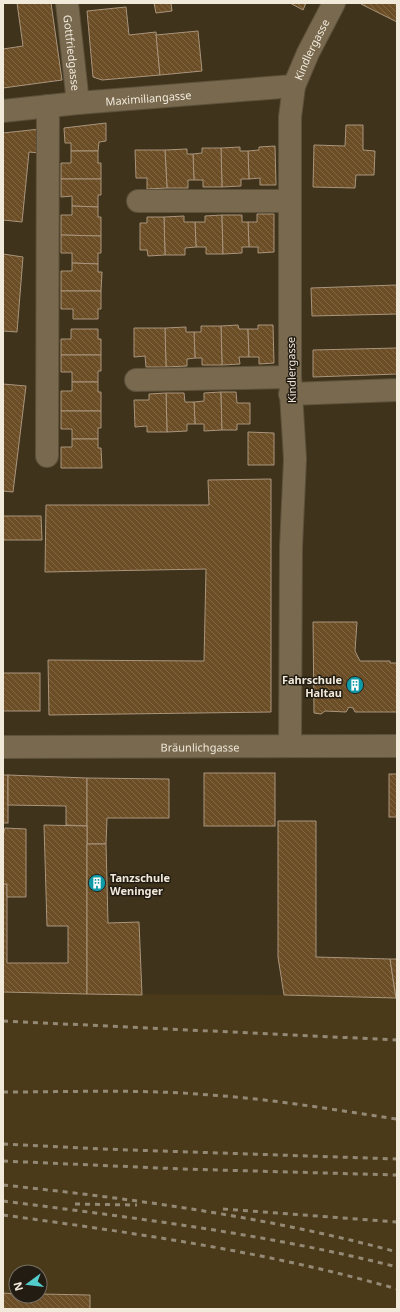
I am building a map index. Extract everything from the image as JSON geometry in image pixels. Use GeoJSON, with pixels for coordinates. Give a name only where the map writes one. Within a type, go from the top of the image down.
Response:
{"type":"FeatureCollection","features":[{"type":"Feature","properties":{"kind":"street","name":"Gottfriedgasse"},"geometry":{"type":"LineString","coordinates":[[67,3],[78,103]]}},
{"type":"Feature","properties":{"kind":"street","name":"Kindlergasse"},"geometry":{"type":"LineString","coordinates":[[290,745],[291,547],[295,459],[290,385],[290,117],[294,86],[308,53],[334,3]]}},
{"type":"Feature","properties":{"kind":"street","name":"Maximiliangasse"},"geometry":{"type":"LineString","coordinates":[[3,111],[78,103],[294,86]]}},
{"type":"Feature","properties":{"kind":"street"},"geometry":{"type":"LineString","coordinates":[[47,456],[48,106]]}},
{"type":"Feature","properties":{"kind":"street"},"geometry":{"type":"LineString","coordinates":[[138,201],[290,201]]}},
{"type":"Feature","properties":{"kind":"street"},"geometry":{"type":"LineString","coordinates":[[136,380],[397,390]]}},
{"type":"Feature","properties":{"kind":"street","name":"Bräunlichgasse"},"geometry":{"type":"LineString","coordinates":[[3,748],[290,745],[397,746]]}},
{"type":"Feature","properties":{"kind":"shaded area"},"geometry":{"type":"Polygon","coordinates":[[[3,992],[284,995],[397,998],[397,1309],[3,1309],[3,992]]]}},
{"type":"Feature","properties":{"kind":"building"},"geometry":{"type":"Polygon","coordinates":[[[17,3],[51,3],[62,80],[3,88],[3,49],[23,46],[17,3]]]}},
{"type":"Feature","properties":{"kind":"building"},"geometry":{"type":"Polygon","coordinates":[[[154,3],[171,3],[172,11],[156,13],[154,3]]]}},
{"type":"Feature","properties":{"kind":"building"},"geometry":{"type":"Polygon","coordinates":[[[290,3],[306,3],[303,10],[290,3]]]}},
{"type":"Feature","properties":{"kind":"building"},"geometry":{"type":"Polygon","coordinates":[[[397,3],[397,22],[361,4],[397,3]]]}},
{"type":"Feature","properties":{"kind":"building"},"geometry":{"type":"Polygon","coordinates":[[[126,7],[129,35],[156,32],[160,75],[102,80],[93,77],[87,11],[126,7]]]}},
{"type":"Feature","properties":{"kind":"building"},"geometry":{"type":"Polygon","coordinates":[[[198,31],[202,71],[160,75],[156,35],[198,31]]]}},
{"type":"Feature","properties":{"kind":"building"},"geometry":{"type":"Polygon","coordinates":[[[106,123],[106,141],[99,142],[98,151],[71,151],[71,143],[65,143],[64,128],[106,123]]]}},
{"type":"Feature","properties":{"kind":"building"},"geometry":{"type":"Polygon","coordinates":[[[346,125],[363,125],[363,150],[375,151],[374,175],[356,175],[355,188],[313,187],[314,145],[345,146],[346,125]]]}},
{"type":"Feature","properties":{"kind":"building"},"geometry":{"type":"Polygon","coordinates":[[[40,129],[40,153],[29,152],[22,222],[3,220],[3,133],[40,129]]]}},
{"type":"Feature","properties":{"kind":"building"},"geometry":{"type":"Polygon","coordinates":[[[275,146],[276,185],[260,185],[260,178],[249,179],[248,151],[259,150],[259,147],[275,146]]]}},
{"type":"Feature","properties":{"kind":"building"},"geometry":{"type":"Polygon","coordinates":[[[240,147],[240,151],[248,151],[249,179],[241,179],[241,186],[222,187],[221,148],[240,147]]]}},
{"type":"Feature","properties":{"kind":"building"},"geometry":{"type":"Polygon","coordinates":[[[202,148],[221,148],[222,187],[203,187],[203,180],[194,180],[193,154],[202,153],[202,148]]]}},
{"type":"Feature","properties":{"kind":"building"},"geometry":{"type":"Polygon","coordinates":[[[187,149],[187,154],[193,154],[194,180],[188,180],[188,188],[167,188],[165,150],[187,149]]]}},
{"type":"Feature","properties":{"kind":"building"},"geometry":{"type":"Polygon","coordinates":[[[135,150],[165,150],[167,188],[147,189],[147,178],[136,178],[135,150]]]}},
{"type":"Feature","properties":{"kind":"building"},"geometry":{"type":"Polygon","coordinates":[[[71,151],[98,151],[98,163],[101,163],[101,179],[61,179],[61,163],[71,163],[71,151]]]}},
{"type":"Feature","properties":{"kind":"building"},"geometry":{"type":"Polygon","coordinates":[[[61,179],[101,179],[101,195],[98,195],[98,207],[72,206],[72,196],[61,197],[61,179]]]}},
{"type":"Feature","properties":{"kind":"building"},"geometry":{"type":"Polygon","coordinates":[[[72,206],[98,207],[98,217],[101,217],[101,236],[61,235],[61,215],[72,215],[72,206]]]}},
{"type":"Feature","properties":{"kind":"building"},"geometry":{"type":"Polygon","coordinates":[[[257,214],[274,214],[274,252],[258,253],[258,247],[249,247],[248,222],[257,222],[257,214]]]}},
{"type":"Feature","properties":{"kind":"building"},"geometry":{"type":"Polygon","coordinates":[[[222,215],[223,254],[206,254],[206,247],[196,247],[195,222],[205,222],[205,216],[222,215]]]}},
{"type":"Feature","properties":{"kind":"building"},"geometry":{"type":"Polygon","coordinates":[[[222,215],[242,215],[242,222],[248,222],[249,247],[242,247],[242,253],[223,254],[222,215]]]}},
{"type":"Feature","properties":{"kind":"building"},"geometry":{"type":"Polygon","coordinates":[[[184,216],[184,222],[195,222],[196,247],[185,248],[185,255],[165,255],[164,217],[184,216]]]}},
{"type":"Feature","properties":{"kind":"building"},"geometry":{"type":"Polygon","coordinates":[[[147,217],[164,217],[165,255],[148,256],[147,250],[140,250],[140,223],[147,223],[147,217]]]}},
{"type":"Feature","properties":{"kind":"building"},"geometry":{"type":"Polygon","coordinates":[[[61,235],[101,236],[101,253],[98,253],[98,264],[72,263],[72,253],[61,253],[61,235]]]}},
{"type":"Feature","properties":{"kind":"building"},"geometry":{"type":"Polygon","coordinates":[[[3,254],[23,257],[17,332],[3,331],[3,254]]]}},
{"type":"Feature","properties":{"kind":"building"},"geometry":{"type":"Polygon","coordinates":[[[72,263],[98,264],[98,272],[102,272],[101,291],[61,291],[61,271],[72,271],[72,263]]]}},
{"type":"Feature","properties":{"kind":"building"},"geometry":{"type":"Polygon","coordinates":[[[397,285],[397,314],[312,316],[311,288],[397,285]]]}},
{"type":"Feature","properties":{"kind":"building"},"geometry":{"type":"Polygon","coordinates":[[[61,291],[101,291],[101,309],[98,309],[98,319],[73,319],[73,309],[61,309],[61,291]]]}},
{"type":"Feature","properties":{"kind":"building"},"geometry":{"type":"Polygon","coordinates":[[[238,325],[239,329],[248,329],[249,357],[239,357],[240,364],[222,365],[221,326],[238,325]]]}},
{"type":"Feature","properties":{"kind":"building"},"geometry":{"type":"Polygon","coordinates":[[[258,325],[273,325],[274,363],[259,364],[259,357],[249,357],[248,329],[258,329],[258,325]]]}},
{"type":"Feature","properties":{"kind":"building"},"geometry":{"type":"Polygon","coordinates":[[[201,326],[221,326],[222,365],[202,365],[202,358],[195,358],[194,332],[201,332],[201,326]]]}},
{"type":"Feature","properties":{"kind":"building"},"geometry":{"type":"Polygon","coordinates":[[[186,327],[186,332],[194,332],[195,358],[187,359],[187,366],[166,367],[165,328],[186,327]]]}},
{"type":"Feature","properties":{"kind":"building"},"geometry":{"type":"Polygon","coordinates":[[[134,328],[165,328],[166,367],[146,367],[145,356],[134,357],[134,328]]]}},
{"type":"Feature","properties":{"kind":"building"},"geometry":{"type":"Polygon","coordinates":[[[71,329],[98,329],[98,339],[101,339],[101,355],[61,355],[61,339],[71,339],[71,329]]]}},
{"type":"Feature","properties":{"kind":"building"},"geometry":{"type":"Polygon","coordinates":[[[397,348],[397,374],[313,377],[313,350],[397,348]]]}},
{"type":"Feature","properties":{"kind":"building"},"geometry":{"type":"Polygon","coordinates":[[[61,355],[101,355],[101,371],[98,371],[98,382],[72,382],[72,372],[61,372],[61,355]]]}},
{"type":"Feature","properties":{"kind":"building"},"geometry":{"type":"Polygon","coordinates":[[[72,382],[98,382],[98,392],[101,392],[101,411],[61,411],[61,391],[72,391],[72,382]]]}},
{"type":"Feature","properties":{"kind":"building"},"geometry":{"type":"Polygon","coordinates":[[[3,384],[26,386],[13,492],[3,491],[3,384]]]}},
{"type":"Feature","properties":{"kind":"building"},"geometry":{"type":"Polygon","coordinates":[[[221,392],[222,430],[204,431],[204,424],[195,424],[194,402],[204,401],[204,393],[221,392]]]}},
{"type":"Feature","properties":{"kind":"building"},"geometry":{"type":"Polygon","coordinates":[[[221,392],[236,392],[237,403],[250,403],[250,424],[237,424],[237,430],[222,430],[221,392]]]}},
{"type":"Feature","properties":{"kind":"building"},"geometry":{"type":"Polygon","coordinates":[[[166,393],[184,393],[185,402],[194,402],[195,424],[187,424],[187,431],[167,432],[166,393]]]}},
{"type":"Feature","properties":{"kind":"building"},"geometry":{"type":"Polygon","coordinates":[[[166,393],[167,432],[147,432],[147,426],[135,427],[134,400],[149,400],[149,394],[166,393]]]}},
{"type":"Feature","properties":{"kind":"building"},"geometry":{"type":"Polygon","coordinates":[[[61,411],[101,411],[101,428],[98,428],[98,439],[72,439],[72,429],[61,429],[61,411]]]}},
{"type":"Feature","properties":{"kind":"building"},"geometry":{"type":"Polygon","coordinates":[[[248,432],[274,433],[274,465],[248,465],[248,432]]]}},
{"type":"Feature","properties":{"kind":"building"},"geometry":{"type":"Polygon","coordinates":[[[72,439],[98,439],[98,448],[101,448],[102,468],[61,468],[61,447],[72,447],[72,439]]]}},
{"type":"Feature","properties":{"kind":"building"},"geometry":{"type":"Polygon","coordinates":[[[271,479],[271,712],[49,715],[48,660],[204,661],[206,569],[45,572],[46,505],[209,505],[208,480],[271,479]]]}},
{"type":"Feature","properties":{"kind":"building"},"geometry":{"type":"Polygon","coordinates":[[[3,516],[41,516],[42,540],[3,540],[3,516]]]}},
{"type":"Feature","properties":{"kind":"building","name":"Fahrschule Haltau"},"geometry":{"type":"Polygon","coordinates":[[[313,622],[357,622],[355,651],[360,661],[390,661],[390,663],[397,663],[397,712],[355,712],[353,708],[349,707],[346,712],[325,711],[321,714],[314,713],[313,622]]]}},
{"type":"Feature","properties":{"kind":"building"},"geometry":{"type":"Polygon","coordinates":[[[3,673],[40,673],[40,711],[3,711],[3,673]]]}},
{"type":"Feature","properties":{"kind":"building"},"geometry":{"type":"Polygon","coordinates":[[[204,773],[275,773],[275,826],[204,826],[204,773]]]}},
{"type":"Feature","properties":{"kind":"building"},"geometry":{"type":"Polygon","coordinates":[[[389,774],[397,774],[397,817],[389,817],[389,774]]]}},
{"type":"Feature","properties":{"kind":"building"},"geometry":{"type":"Polygon","coordinates":[[[3,775],[8,775],[8,823],[3,823],[3,775]]]}},
{"type":"Feature","properties":{"kind":"building"},"geometry":{"type":"Polygon","coordinates":[[[8,775],[87,778],[87,826],[66,825],[66,806],[8,805],[8,775]]]}},
{"type":"Feature","properties":{"kind":"building"},"geometry":{"type":"Polygon","coordinates":[[[87,778],[169,779],[169,818],[107,818],[106,844],[87,844],[87,778]]]}},
{"type":"Feature","properties":{"kind":"building"},"geometry":{"type":"Polygon","coordinates":[[[278,821],[316,821],[316,957],[390,959],[396,998],[284,995],[278,957],[278,821]]]}},
{"type":"Feature","properties":{"kind":"building"},"geometry":{"type":"Polygon","coordinates":[[[44,825],[87,826],[87,994],[3,992],[3,884],[7,884],[7,963],[68,963],[68,926],[47,926],[44,825]]]}},
{"type":"Feature","properties":{"kind":"building"},"geometry":{"type":"Polygon","coordinates":[[[5,828],[26,829],[26,897],[7,897],[7,884],[3,884],[3,835],[5,828]]]}},
{"type":"Feature","properties":{"kind":"building","name":"Tanzschule Weninger"},"geometry":{"type":"Polygon","coordinates":[[[87,844],[106,844],[108,923],[139,922],[142,995],[87,994],[87,844]]]}},
{"type":"Feature","properties":{"kind":"building"},"geometry":{"type":"Polygon","coordinates":[[[390,959],[397,959],[397,998],[396,998],[390,959]]]}},
{"type":"Feature","properties":{"kind":"building"},"geometry":{"type":"Polygon","coordinates":[[[3,1293],[8,1293],[8,1304],[48,1304],[48,1294],[90,1295],[90,1309],[3,1309],[3,1293]]]}},
{"type":"Feature","properties":{"kind":"railway"},"geometry":{"type":"LineString","coordinates":[[3,1021],[397,1040]]}},
{"type":"Feature","properties":{"kind":"railway"},"geometry":{"type":"LineString","coordinates":[[3,1092],[106,1091],[184,1093],[281,1102],[397,1119]]}},
{"type":"Feature","properties":{"kind":"railway"},"geometry":{"type":"LineString","coordinates":[[3,1144],[102,1149],[397,1159]]}},
{"type":"Feature","properties":{"kind":"railway"},"geometry":{"type":"LineString","coordinates":[[3,1161],[182,1169],[397,1175]]}},
{"type":"Feature","properties":{"kind":"railway"},"geometry":{"type":"LineString","coordinates":[[3,1185],[103,1196],[251,1219],[397,1252]]}},
{"type":"Feature","properties":{"kind":"railway"},"geometry":{"type":"LineString","coordinates":[[3,1201],[250,1236],[348,1255],[397,1267]]}},
{"type":"Feature","properties":{"kind":"railway"},"geometry":{"type":"LineString","coordinates":[[75,1204],[137,1205]]}},
{"type":"Feature","properties":{"kind":"railway"},"geometry":{"type":"LineString","coordinates":[[223,1209],[397,1222]]}},
{"type":"Feature","properties":{"kind":"railway"},"geometry":{"type":"LineString","coordinates":[[3,1215],[102,1229],[251,1254],[300,1264],[397,1289]]}},
{"type":"Feature","properties":{"kind":"place","name":"Fahrschule Haltau"},"geometry":{"type":"Point","coordinates":[355,685]}},
{"type":"Feature","properties":{"kind":"place","name":"Tanzschule Weninger"},"geometry":{"type":"Point","coordinates":[97,883]}}]}
